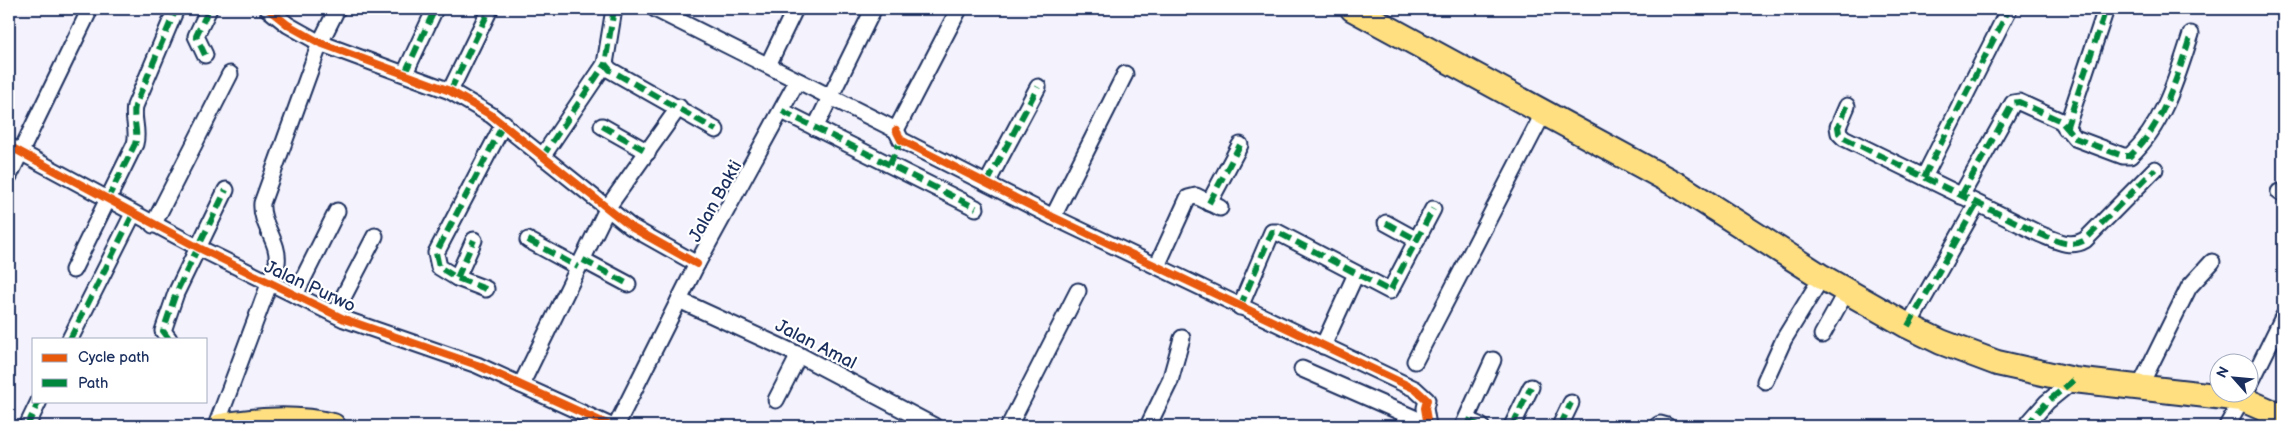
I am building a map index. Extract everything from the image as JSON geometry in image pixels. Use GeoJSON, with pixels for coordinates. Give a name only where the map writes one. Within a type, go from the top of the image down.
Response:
{"type":"FeatureCollection","features":[{"type":"Feature","properties":{"kind":"main road"},"geometry":{"type":"LineString","coordinates":[[1353,9],[1681,187],[1822,277],[1908,326],[1962,351],[1997,363],[2074,380],[2108,385],[2210,390]]}},
{"type":"Feature","properties":{"kind":"main road"},"geometry":{"type":"LineString","coordinates":[[2260,401],[2283,417]]}},
{"type":"Feature","properties":{"kind":"main road"},"geometry":{"type":"LineString","coordinates":[[221,426],[282,420],[314,422],[333,426]]}},
{"type":"Feature","properties":{"kind":"street"},"geometry":{"type":"LineString","coordinates":[[9,176],[14,149],[90,9]]}},
{"type":"Feature","properties":{"kind":"street"},"geometry":{"type":"LineString","coordinates":[[73,270],[135,144],[137,138],[134,117],[135,106],[176,9]]}},
{"type":"Feature","properties":{"kind":"street"},"geometry":{"type":"LineString","coordinates":[[205,55],[196,36],[209,9]]}},
{"type":"Feature","properties":{"kind":"street"},"geometry":{"type":"LineString","coordinates":[[268,9],[288,26],[320,43],[450,91],[504,124],[542,157],[608,207],[631,227],[696,264]]}},
{"type":"Feature","properties":{"kind":"street"},"geometry":{"type":"LineString","coordinates":[[216,426],[278,257],[263,215],[262,204],[320,43],[337,9]]}},
{"type":"Feature","properties":{"kind":"street"},"geometry":{"type":"LineString","coordinates":[[405,73],[435,9]]}},
{"type":"Feature","properties":{"kind":"street"},"geometry":{"type":"LineString","coordinates":[[450,91],[490,9]]}},
{"type":"Feature","properties":{"kind":"street"},"geometry":{"type":"LineString","coordinates":[[542,157],[605,64],[614,9]]}},
{"type":"Feature","properties":{"kind":"street"},"geometry":{"type":"LineString","coordinates":[[655,9],[831,97],[1053,217],[1420,392],[1427,400],[1425,408],[1428,425]]}},
{"type":"Feature","properties":{"kind":"street"},"geometry":{"type":"LineString","coordinates":[[768,65],[795,9]]}},
{"type":"Feature","properties":{"kind":"street"},"geometry":{"type":"LineString","coordinates":[[889,165],[899,135],[959,9]]}},
{"type":"Feature","properties":{"kind":"street"},"geometry":{"type":"LineString","coordinates":[[1924,177],[2009,9]]}},
{"type":"Feature","properties":{"kind":"street"},"geometry":{"type":"LineString","coordinates":[[2066,129],[2106,9]]}},
{"type":"Feature","properties":{"kind":"street"},"geometry":{"type":"LineString","coordinates":[[816,128],[873,10]]}},
{"type":"Feature","properties":{"kind":"street"},"geometry":{"type":"LineString","coordinates":[[1961,196],[2013,103],[2019,102],[2061,122],[2074,138],[2123,156],[2130,156],[2163,111],[2174,88],[2191,34]]}},
{"type":"Feature","properties":{"kind":"street"},"geometry":{"type":"LineString","coordinates":[[605,64],[610,70],[716,130]]}},
{"type":"Feature","properties":{"kind":"street"},"geometry":{"type":"LineString","coordinates":[[153,225],[230,74]]}},
{"type":"Feature","properties":{"kind":"street"},"geometry":{"type":"LineString","coordinates":[[1053,217],[1125,74]]}},
{"type":"Feature","properties":{"kind":"street","name":"Jalan Bakti"},"geometry":{"type":"LineString","coordinates":[[616,426],[696,264],[796,84],[800,82]]}},
{"type":"Feature","properties":{"kind":"street"},"geometry":{"type":"LineString","coordinates":[[987,183],[1038,86]]}},
{"type":"Feature","properties":{"kind":"street"},"geometry":{"type":"LineString","coordinates":[[1847,106],[1838,127],[1838,133],[1844,138],[2040,234],[2070,245],[2078,244],[2085,240],[2155,170]]}},
{"type":"Feature","properties":{"kind":"street"},"geometry":{"type":"LineString","coordinates":[[521,385],[608,207],[678,108]]}},
{"type":"Feature","properties":{"kind":"street"},"geometry":{"type":"LineString","coordinates":[[782,111],[976,208]]}},
{"type":"Feature","properties":{"kind":"street"},"geometry":{"type":"LineString","coordinates":[[1414,361],[1544,112]]}},
{"type":"Feature","properties":{"kind":"street"},"geometry":{"type":"LineString","coordinates":[[486,289],[457,278],[439,267],[436,254],[504,124]]}},
{"type":"Feature","properties":{"kind":"street"},"geometry":{"type":"LineString","coordinates":[[602,126],[648,152]]}},
{"type":"Feature","properties":{"kind":"street"},"geometry":{"type":"LineString","coordinates":[[1157,266],[1188,198],[1196,196],[1215,205],[1240,145]]}},
{"type":"Feature","properties":{"kind":"street","name":"Jalan Purwo"},"geometry":{"type":"LineString","coordinates":[[14,149],[153,225],[335,314],[376,331],[477,365],[611,426]]}},
{"type":"Feature","properties":{"kind":"street"},"geometry":{"type":"LineString","coordinates":[[168,338],[163,331],[166,317],[226,190]]}},
{"type":"Feature","properties":{"kind":"street"},"geometry":{"type":"LineString","coordinates":[[1908,326],[1977,204]]}},
{"type":"Feature","properties":{"kind":"street"},"geometry":{"type":"LineString","coordinates":[[1240,307],[1272,232],[1277,232],[1390,291],[1433,209]]}},
{"type":"Feature","properties":{"kind":"street"},"geometry":{"type":"LineString","coordinates":[[295,295],[337,211]]}},
{"type":"Feature","properties":{"kind":"street"},"geometry":{"type":"LineString","coordinates":[[71,338],[133,214]]}},
{"type":"Feature","properties":{"kind":"street"},"geometry":{"type":"LineString","coordinates":[[1386,223],[1417,240]]}},
{"type":"Feature","properties":{"kind":"street"},"geometry":{"type":"LineString","coordinates":[[335,314],[375,236]]}},
{"type":"Feature","properties":{"kind":"street"},"geometry":{"type":"LineString","coordinates":[[457,278],[474,240]]}},
{"type":"Feature","properties":{"kind":"street"},"geometry":{"type":"LineString","coordinates":[[528,240],[628,284]]}},
{"type":"Feature","properties":{"kind":"street"},"geometry":{"type":"LineString","coordinates":[[2140,386],[2189,287],[2212,262]]}},
{"type":"Feature","properties":{"kind":"street"},"geometry":{"type":"LineString","coordinates":[[1324,346],[1356,274]]}},
{"type":"Feature","properties":{"kind":"street"},"geometry":{"type":"LineString","coordinates":[[1765,382],[1784,340],[1822,277]]}},
{"type":"Feature","properties":{"kind":"street"},"geometry":{"type":"LineString","coordinates":[[1822,335],[1847,290]]}},
{"type":"Feature","properties":{"kind":"street"},"geometry":{"type":"LineString","coordinates":[[1009,426],[1078,291]]}},
{"type":"Feature","properties":{"kind":"street","name":"Jalan Amal"},"geometry":{"type":"LineString","coordinates":[[679,300],[799,355],[934,426]]}},
{"type":"Feature","properties":{"kind":"street"},"geometry":{"type":"LineString","coordinates":[[2260,364],[2283,317]]}},
{"type":"Feature","properties":{"kind":"street"},"geometry":{"type":"LineString","coordinates":[[1148,426],[1170,381],[1182,338]]}},
{"type":"Feature","properties":{"kind":"street"},"geometry":{"type":"LineString","coordinates":[[776,400],[799,355]]}},
{"type":"Feature","properties":{"kind":"street"},"geometry":{"type":"LineString","coordinates":[[1470,424],[1493,360]]}},
{"type":"Feature","properties":{"kind":"street"},"geometry":{"type":"LineString","coordinates":[[1302,369],[1428,425]]}},
{"type":"Feature","properties":{"kind":"street"},"geometry":{"type":"LineString","coordinates":[[2026,426],[2047,402],[2074,380]]}},
{"type":"Feature","properties":{"kind":"street"},"geometry":{"type":"LineString","coordinates":[[1512,426],[1531,387]]}},
{"type":"Feature","properties":{"kind":"street"},"geometry":{"type":"LineString","coordinates":[[27,426],[39,402]]}},
{"type":"Feature","properties":{"kind":"street"},"geometry":{"type":"LineString","coordinates":[[2227,426],[2240,402]]}},
{"type":"Feature","properties":{"kind":"street"},"geometry":{"type":"LineString","coordinates":[[1560,426],[1571,403]]}},
{"type":"Feature","properties":{"kind":"street"},"geometry":{"type":"LineString","coordinates":[[1657,426],[1660,424],[1667,426]]}},
{"type":"Feature","properties":{"kind":"marked path"},"geometry":{"type":"LineString","coordinates":[[107,200],[135,144],[135,106],[176,9]]}},
{"type":"Feature","properties":{"kind":"marked path"},"geometry":{"type":"LineString","coordinates":[[205,55],[196,36],[209,9]]}},
{"type":"Feature","properties":{"kind":"marked path"},"geometry":{"type":"LineString","coordinates":[[405,73],[435,9]]}},
{"type":"Feature","properties":{"kind":"marked path"},"geometry":{"type":"LineString","coordinates":[[450,91],[490,9]]}},
{"type":"Feature","properties":{"kind":"marked path"},"geometry":{"type":"LineString","coordinates":[[614,9],[605,64],[610,70],[716,130]]}},
{"type":"Feature","properties":{"kind":"marked path"},"geometry":{"type":"LineString","coordinates":[[1924,177],[2009,9]]}},
{"type":"Feature","properties":{"kind":"marked path"},"geometry":{"type":"LineString","coordinates":[[2066,129],[2106,9]]}},
{"type":"Feature","properties":{"kind":"marked path"},"geometry":{"type":"LineString","coordinates":[[1961,196],[2013,103],[2019,102],[2061,121],[2075,138],[2123,156],[2130,156],[2142,143],[2161,115],[2175,83],[2191,34]]}},
{"type":"Feature","properties":{"kind":"marked path"},"geometry":{"type":"LineString","coordinates":[[542,157],[605,64]]}},
{"type":"Feature","properties":{"kind":"marked path"},"geometry":{"type":"LineString","coordinates":[[987,183],[1038,87]]}},
{"type":"Feature","properties":{"kind":"marked path"},"geometry":{"type":"LineString","coordinates":[[1847,106],[1838,127],[1839,133],[1844,138],[2062,243],[2074,244],[2085,240],[2155,169]]}},
{"type":"Feature","properties":{"kind":"marked path"},"geometry":{"type":"LineString","coordinates":[[782,111],[976,208]]}},
{"type":"Feature","properties":{"kind":"marked path"},"geometry":{"type":"LineString","coordinates":[[486,289],[457,278],[439,267],[436,253],[504,123]]}},
{"type":"Feature","properties":{"kind":"marked path"},"geometry":{"type":"LineString","coordinates":[[602,126],[648,152]]}},
{"type":"Feature","properties":{"kind":"marked path"},"geometry":{"type":"LineString","coordinates":[[889,165],[901,140]]}},
{"type":"Feature","properties":{"kind":"marked path"},"geometry":{"type":"LineString","coordinates":[[1209,203],[1240,145]]}},
{"type":"Feature","properties":{"kind":"marked path"},"geometry":{"type":"LineString","coordinates":[[168,338],[163,331],[176,293],[226,190]]}},
{"type":"Feature","properties":{"kind":"marked path"},"geometry":{"type":"LineString","coordinates":[[1908,326],[1977,204]]}},
{"type":"Feature","properties":{"kind":"marked path"},"geometry":{"type":"LineString","coordinates":[[1240,307],[1272,232],[1277,232],[1390,291],[1433,209]]}},
{"type":"Feature","properties":{"kind":"marked path"},"geometry":{"type":"LineString","coordinates":[[71,338],[133,214]]}},
{"type":"Feature","properties":{"kind":"marked path"},"geometry":{"type":"LineString","coordinates":[[1386,223],[1417,240]]}},
{"type":"Feature","properties":{"kind":"marked path"},"geometry":{"type":"LineString","coordinates":[[457,278],[474,240]]}},
{"type":"Feature","properties":{"kind":"marked path"},"geometry":{"type":"LineString","coordinates":[[528,240],[578,267]]}},
{"type":"Feature","properties":{"kind":"marked path"},"geometry":{"type":"LineString","coordinates":[[583,260],[628,284]]}},
{"type":"Feature","properties":{"kind":"marked path"},"geometry":{"type":"LineString","coordinates":[[2026,426],[2047,402],[2074,380]]}},
{"type":"Feature","properties":{"kind":"marked path"},"geometry":{"type":"LineString","coordinates":[[1512,426],[1531,387]]}},
{"type":"Feature","properties":{"kind":"marked path"},"geometry":{"type":"LineString","coordinates":[[27,426],[39,402]]}},
{"type":"Feature","properties":{"kind":"marked path"},"geometry":{"type":"LineString","coordinates":[[1560,426],[1571,403]]}},
{"type":"Feature","properties":{"kind":"marked path"},"geometry":{"type":"LineString","coordinates":[[1467,420],[1481,426]]}},
{"type":"Feature","properties":{"kind":"marked path"},"geometry":{"type":"LineString","coordinates":[[1657,426],[1660,424],[1667,426]]}},
{"type":"Feature","properties":{"kind":"cycle path"},"geometry":{"type":"LineString","coordinates":[[268,9],[288,25],[320,43],[450,91],[491,115],[631,227],[697,264]]}},
{"type":"Feature","properties":{"kind":"cycle path"},"geometry":{"type":"LineString","coordinates":[[896,130],[901,140],[1053,217],[1415,389],[1427,400],[1425,408],[1428,426]]}},
{"type":"Feature","properties":{"kind":"cycle path"},"geometry":{"type":"LineString","coordinates":[[9,146],[199,248],[344,319],[477,365],[611,426]]}}]}
